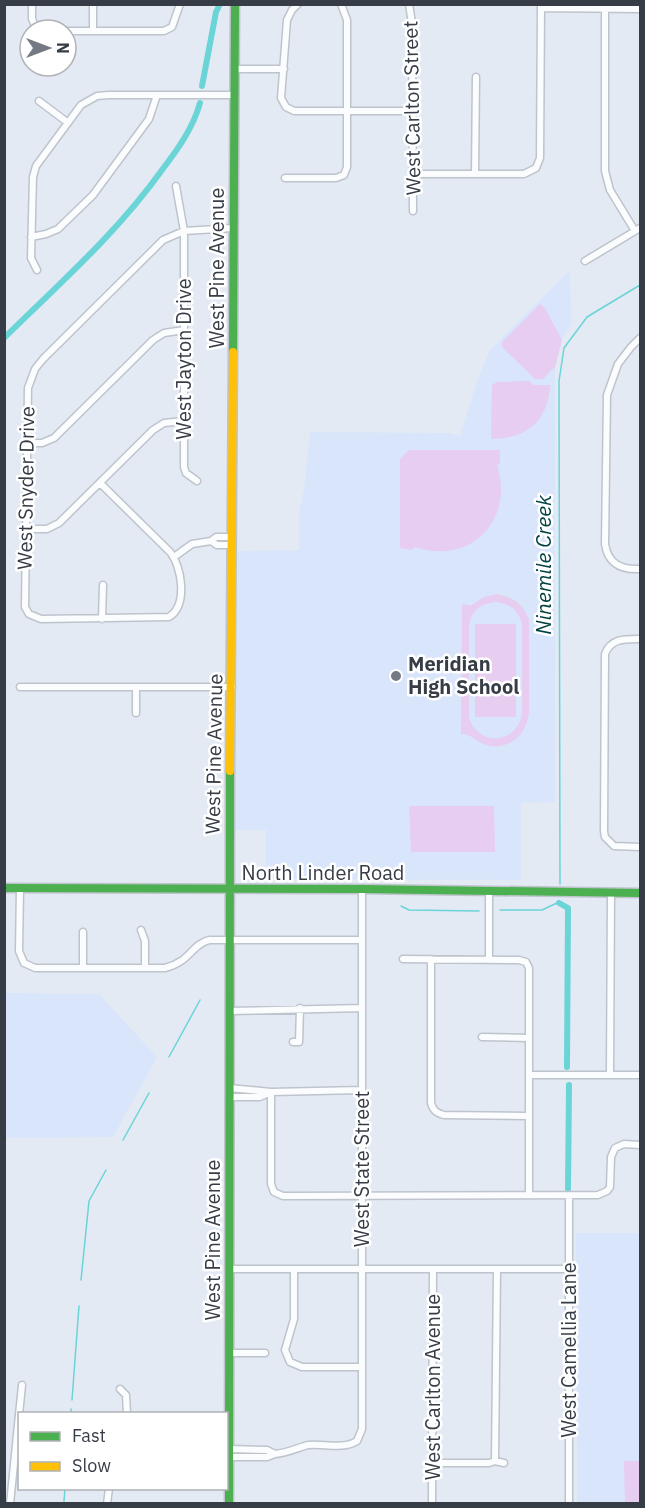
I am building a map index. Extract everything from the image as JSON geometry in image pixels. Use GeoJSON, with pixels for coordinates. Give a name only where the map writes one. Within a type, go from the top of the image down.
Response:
{"type":"FeatureCollection","features":[{"type":"Feature","properties":{"kind":"street"},"geometry":{"type":"LineString","coordinates":[[93,4],[93,31]]}},
{"type":"Feature","properties":{"kind":"street"},"geometry":{"type":"LineString","coordinates":[[78,31],[164,31],[172,27],[180,4]]}},
{"type":"Feature","properties":{"kind":"street","name":"West Pine Avenue"},"geometry":{"type":"LineString","coordinates":[[229,1503],[229,940],[235,4]]}},
{"type":"Feature","properties":{"kind":"street"},"geometry":{"type":"LineString","coordinates":[[298,4],[287,20],[281,98],[286,107],[294,111],[412,111]]}},
{"type":"Feature","properties":{"kind":"street"},"geometry":{"type":"LineString","coordinates":[[285,178],[336,178],[344,175],[348,167],[347,20],[342,4]]}},
{"type":"Feature","properties":{"kind":"street","name":"West Carlton Street"},"geometry":{"type":"LineString","coordinates":[[409,4],[413,211]]}},
{"type":"Feature","properties":{"kind":"street"},"geometry":{"type":"LineString","coordinates":[[412,174],[524,174],[536,168],[540,158],[541,6],[640,9]]}},
{"type":"Feature","properties":{"kind":"street"},"geometry":{"type":"LineString","coordinates":[[585,261],[638,230],[610,190],[605,171],[605,7]]}},
{"type":"Feature","properties":{"kind":"street"},"geometry":{"type":"LineString","coordinates":[[234,69],[284,69]]}},
{"type":"Feature","properties":{"kind":"street"},"geometry":{"type":"LineString","coordinates":[[475,174],[476,77]]}},
{"type":"Feature","properties":{"kind":"street"},"geometry":{"type":"LineString","coordinates":[[37,270],[31,258],[33,177],[39,160],[81,105],[97,96],[108,94],[234,95]]}},
{"type":"Feature","properties":{"kind":"street"},"geometry":{"type":"LineString","coordinates":[[31,237],[58,229],[93,195],[150,119],[157,95]]}},
{"type":"Feature","properties":{"kind":"street"},"geometry":{"type":"LineString","coordinates":[[39,101],[68,122]]}},
{"type":"Feature","properties":{"kind":"street","name":"West Jayton Drive"},"geometry":{"type":"LineString","coordinates":[[176,186],[184,231],[184,467],[186,473],[197,481]]}},
{"type":"Feature","properties":{"kind":"street"},"geometry":{"type":"LineString","coordinates":[[184,231],[233,228]]}},
{"type":"Feature","properties":{"kind":"street","name":"West Snyder Drive"},"geometry":{"type":"LineString","coordinates":[[102,619],[41,619],[29,614],[25,608],[28,388],[39,364],[157,244],[184,231]]}},
{"type":"Feature","properties":{"kind":"street"},"geometry":{"type":"LineString","coordinates":[[27,443],[42,443],[54,438],[153,340],[171,331],[184,330]]}},
{"type":"Feature","properties":{"kind":"street"},"geometry":{"type":"LineString","coordinates":[[640,338],[618,364],[610,382],[606,402],[605,544],[612,562],[624,569],[640,569]]}},
{"type":"Feature","properties":{"kind":"street"},"geometry":{"type":"LineString","coordinates":[[25,530],[47,529],[59,524],[158,426],[170,421],[183,421]]}},
{"type":"Feature","properties":{"kind":"street"},"geometry":{"type":"LineString","coordinates":[[100,483],[174,557],[180,576],[180,603],[176,613],[164,618],[102,619],[103,585]]}},
{"type":"Feature","properties":{"kind":"street"},"geometry":{"type":"LineString","coordinates":[[174,557],[192,544],[211,541],[216,537],[232,541]]}},
{"type":"Feature","properties":{"kind":"street"},"geometry":{"type":"LineString","coordinates":[[640,639],[624,639],[612,643],[605,654],[604,831],[609,842],[621,847],[640,848]]}},
{"type":"Feature","properties":{"kind":"street"},"geometry":{"type":"LineString","coordinates":[[20,687],[232,687]]}},
{"type":"Feature","properties":{"kind":"street"},"geometry":{"type":"LineString","coordinates":[[136,687],[136,713]]}},
{"type":"Feature","properties":{"kind":"street","name":"North Linder Road"},"geometry":{"type":"LineString","coordinates":[[4,888],[362,889],[640,893]]}},
{"type":"Feature","properties":{"kind":"street"},"geometry":{"type":"LineString","coordinates":[[20,888],[19,951],[24,963],[35,968],[165,968],[178,965],[188,958],[200,939],[362,940]]}},
{"type":"Feature","properties":{"kind":"street","name":"West State Street"},"geometry":{"type":"LineString","coordinates":[[229,1453],[267,1450],[275,1454],[282,1454],[307,1446],[358,1444],[362,1429],[362,889]]}},
{"type":"Feature","properties":{"kind":"street"},"geometry":{"type":"LineString","coordinates":[[489,892],[489,960]]}},
{"type":"Feature","properties":{"kind":"street"},"geometry":{"type":"LineString","coordinates":[[610,1076],[611,893]]}},
{"type":"Feature","properties":{"kind":"street"},"geometry":{"type":"LineString","coordinates":[[141,930],[145,941],[145,968]]}},
{"type":"Feature","properties":{"kind":"street"},"geometry":{"type":"LineString","coordinates":[[83,932],[83,968]]}},
{"type":"Feature","properties":{"kind":"street"},"geometry":{"type":"LineString","coordinates":[[403,959],[519,960],[526,962],[530,968],[529,1195]]}},
{"type":"Feature","properties":{"kind":"street"},"geometry":{"type":"LineString","coordinates":[[431,959],[431,1103],[435,1111],[444,1114],[529,1116]]}},
{"type":"Feature","properties":{"kind":"street"},"geometry":{"type":"LineString","coordinates":[[293,1042],[299,1042],[300,1008]]}},
{"type":"Feature","properties":{"kind":"street"},"geometry":{"type":"LineString","coordinates":[[229,1011],[362,1008]]}},
{"type":"Feature","properties":{"kind":"street"},"geometry":{"type":"LineString","coordinates":[[482,1037],[530,1038]]}},
{"type":"Feature","properties":{"kind":"street"},"geometry":{"type":"LineString","coordinates":[[529,1075],[640,1076]]}},
{"type":"Feature","properties":{"kind":"street"},"geometry":{"type":"LineString","coordinates":[[229,1092],[362,1090]]}},
{"type":"Feature","properties":{"kind":"street"},"geometry":{"type":"LineString","coordinates":[[272,1092],[271,1184],[274,1192],[282,1196],[598,1195],[607,1191],[611,1182],[611,1157],[615,1148],[624,1144],[640,1145]]}},
{"type":"Feature","properties":{"kind":"street","name":"West Camellia Lane"},"geometry":{"type":"LineString","coordinates":[[569,1196],[569,1503]]}},
{"type":"Feature","properties":{"kind":"street"},"geometry":{"type":"LineString","coordinates":[[229,1269],[569,1269]]}},
{"type":"Feature","properties":{"kind":"street"},"geometry":{"type":"LineString","coordinates":[[294,1269],[294,1319],[285,1350],[290,1362],[302,1367],[362,1366]]}},
{"type":"Feature","properties":{"kind":"street","name":"West Carlton Avenue"},"geometry":{"type":"LineString","coordinates":[[432,1503],[433,1270]]}},
{"type":"Feature","properties":{"kind":"street"},"geometry":{"type":"LineString","coordinates":[[495,1461],[497,1270]]}},
{"type":"Feature","properties":{"kind":"street"},"geometry":{"type":"LineString","coordinates":[[229,1353],[265,1353]]}},
{"type":"Feature","properties":{"kind":"street"},"geometry":{"type":"LineString","coordinates":[[19,1412],[22,1385]]}},
{"type":"Feature","properties":{"kind":"street"},"geometry":{"type":"LineString","coordinates":[[120,1389],[126,1395],[127,1412]]}},
{"type":"Feature","properties":{"kind":"street"},"geometry":{"type":"LineString","coordinates":[[10,1503],[18,1424]]}},
{"type":"Feature","properties":{"kind":"street"},"geometry":{"type":"LineString","coordinates":[[432,1463],[489,1463],[495,1461],[504,1463]]}},
{"type":"Feature","properties":{"kind":"shaded area","name":"Meridian High School"},"geometry":{"type":"Polygon","coordinates":[[[570,270],[571,324],[562,340],[555,368],[555,802],[521,803],[521,880],[266,879],[266,830],[235,830],[237,551],[299,550],[299,512],[304,490],[310,432],[450,433],[460,436],[477,381],[490,350],[570,270]]]}},
{"type":"Feature","properties":{"kind":"shaded area"},"geometry":{"type":"Polygon","coordinates":[[[540,304],[545,308],[562,340],[555,367],[543,379],[535,379],[502,347],[502,342],[540,304]]]}},
{"type":"Feature","properties":{"kind":"shaded area"},"geometry":{"type":"Polygon","coordinates":[[[529,381],[534,385],[550,385],[545,409],[540,418],[533,426],[515,436],[491,439],[492,385],[497,382],[529,381]]]}},
{"type":"Feature","properties":{"kind":"shaded area"},"geometry":{"type":"Polygon","coordinates":[[[409,450],[500,450],[500,463],[497,465],[501,485],[500,504],[483,534],[470,544],[454,550],[400,548],[400,459],[409,450]]]}},
{"type":"Feature","properties":{"kind":"shaded area"},"geometry":{"type":"Polygon","coordinates":[[[498,594],[508,597],[521,606],[529,620],[528,719],[521,733],[510,743],[495,746],[483,744],[468,735],[461,734],[462,604],[470,606],[484,597],[498,594]],[[501,603],[485,604],[477,609],[471,617],[469,628],[469,718],[481,734],[497,738],[513,731],[519,724],[522,714],[522,623],[515,611],[501,603]]]}},
{"type":"Feature","properties":{"kind":"shaded area"},"geometry":{"type":"Polygon","coordinates":[[[475,624],[516,624],[516,717],[475,717],[475,624]]]}},
{"type":"Feature","properties":{"kind":"shaded area"},"geometry":{"type":"Polygon","coordinates":[[[409,806],[494,806],[495,852],[411,852],[409,806]]]}},
{"type":"Feature","properties":{"kind":"shaded area"},"geometry":{"type":"Polygon","coordinates":[[[5,993],[99,994],[157,1057],[113,1137],[5,1138],[5,993]]]}},
{"type":"Feature","properties":{"kind":"shaded area"},"geometry":{"type":"Polygon","coordinates":[[[576,1233],[640,1233],[640,1503],[577,1503],[576,1233]]]}},
{"type":"Feature","properties":{"kind":"shaded area"},"geometry":{"type":"Polygon","coordinates":[[[624,1461],[640,1461],[640,1503],[625,1503],[624,1461]]]}},
{"type":"Feature","properties":{"kind":"waterway"},"geometry":{"type":"LineString","coordinates":[[202,86],[216,12],[220,4]]}},
{"type":"Feature","properties":{"kind":"waterway"},"geometry":{"type":"LineString","coordinates":[[4,338],[87,257],[145,193],[184,138],[200,103]]}},
{"type":"Feature","properties":{"kind":"waterway","name":"Ninemile Creek"},"geometry":{"type":"LineString","coordinates":[[560,884],[559,381],[564,348],[587,317],[640,285]]}},
{"type":"Feature","properties":{"kind":"waterway","name":"Ninemile Creek"},"geometry":{"type":"LineString","coordinates":[[500,910],[542,910],[559,902]]}},
{"type":"Feature","properties":{"kind":"waterway"},"geometry":{"type":"LineString","coordinates":[[559,903],[568,908],[567,1067]]}},
{"type":"Feature","properties":{"kind":"waterway","name":"Ninemile Creek"},"geometry":{"type":"LineString","coordinates":[[401,906],[409,910],[479,911]]}},
{"type":"Feature","properties":{"kind":"waterway","name":"Ninemile Creek"},"geometry":{"type":"LineString","coordinates":[[169,1057],[200,1000]]}},
{"type":"Feature","properties":{"kind":"waterway"},"geometry":{"type":"LineString","coordinates":[[568,1189],[569,1085]]}},
{"type":"Feature","properties":{"kind":"waterway","name":"Ninemile Creek"},"geometry":{"type":"LineString","coordinates":[[123,1140],[149,1093]]}},
{"type":"Feature","properties":{"kind":"waterway","name":"Ninemile Creek"},"geometry":{"type":"LineString","coordinates":[[81,1280],[89,1201],[106,1170]]}},
{"type":"Feature","properties":{"kind":"waterway","name":"Ninemile Creek"},"geometry":{"type":"LineString","coordinates":[[72,1400],[79,1306]]}},
{"type":"Feature","properties":{"kind":"waterway","name":"Ninemile Creek"},"geometry":{"type":"LineString","coordinates":[[64,1501],[65,1490]]}},
{"type":"Feature","properties":{"kind":"traffic: fast"},"geometry":{"type":"LineString","coordinates":[[233,352],[235,4]]}},
{"type":"Feature","properties":{"kind":"traffic: fast"},"geometry":{"type":"LineString","coordinates":[[229,1504],[230,771]]}},
{"type":"Feature","properties":{"kind":"traffic: fast"},"geometry":{"type":"LineString","coordinates":[[4,888],[362,889],[640,893]]}},
{"type":"Feature","properties":{"kind":"traffic: slow"},"geometry":{"type":"LineString","coordinates":[[230,771],[233,352]]}},
{"type":"Feature","properties":{"kind":"place","name":"Meridian High School"},"geometry":{"type":"Point","coordinates":[396,676]}}]}
